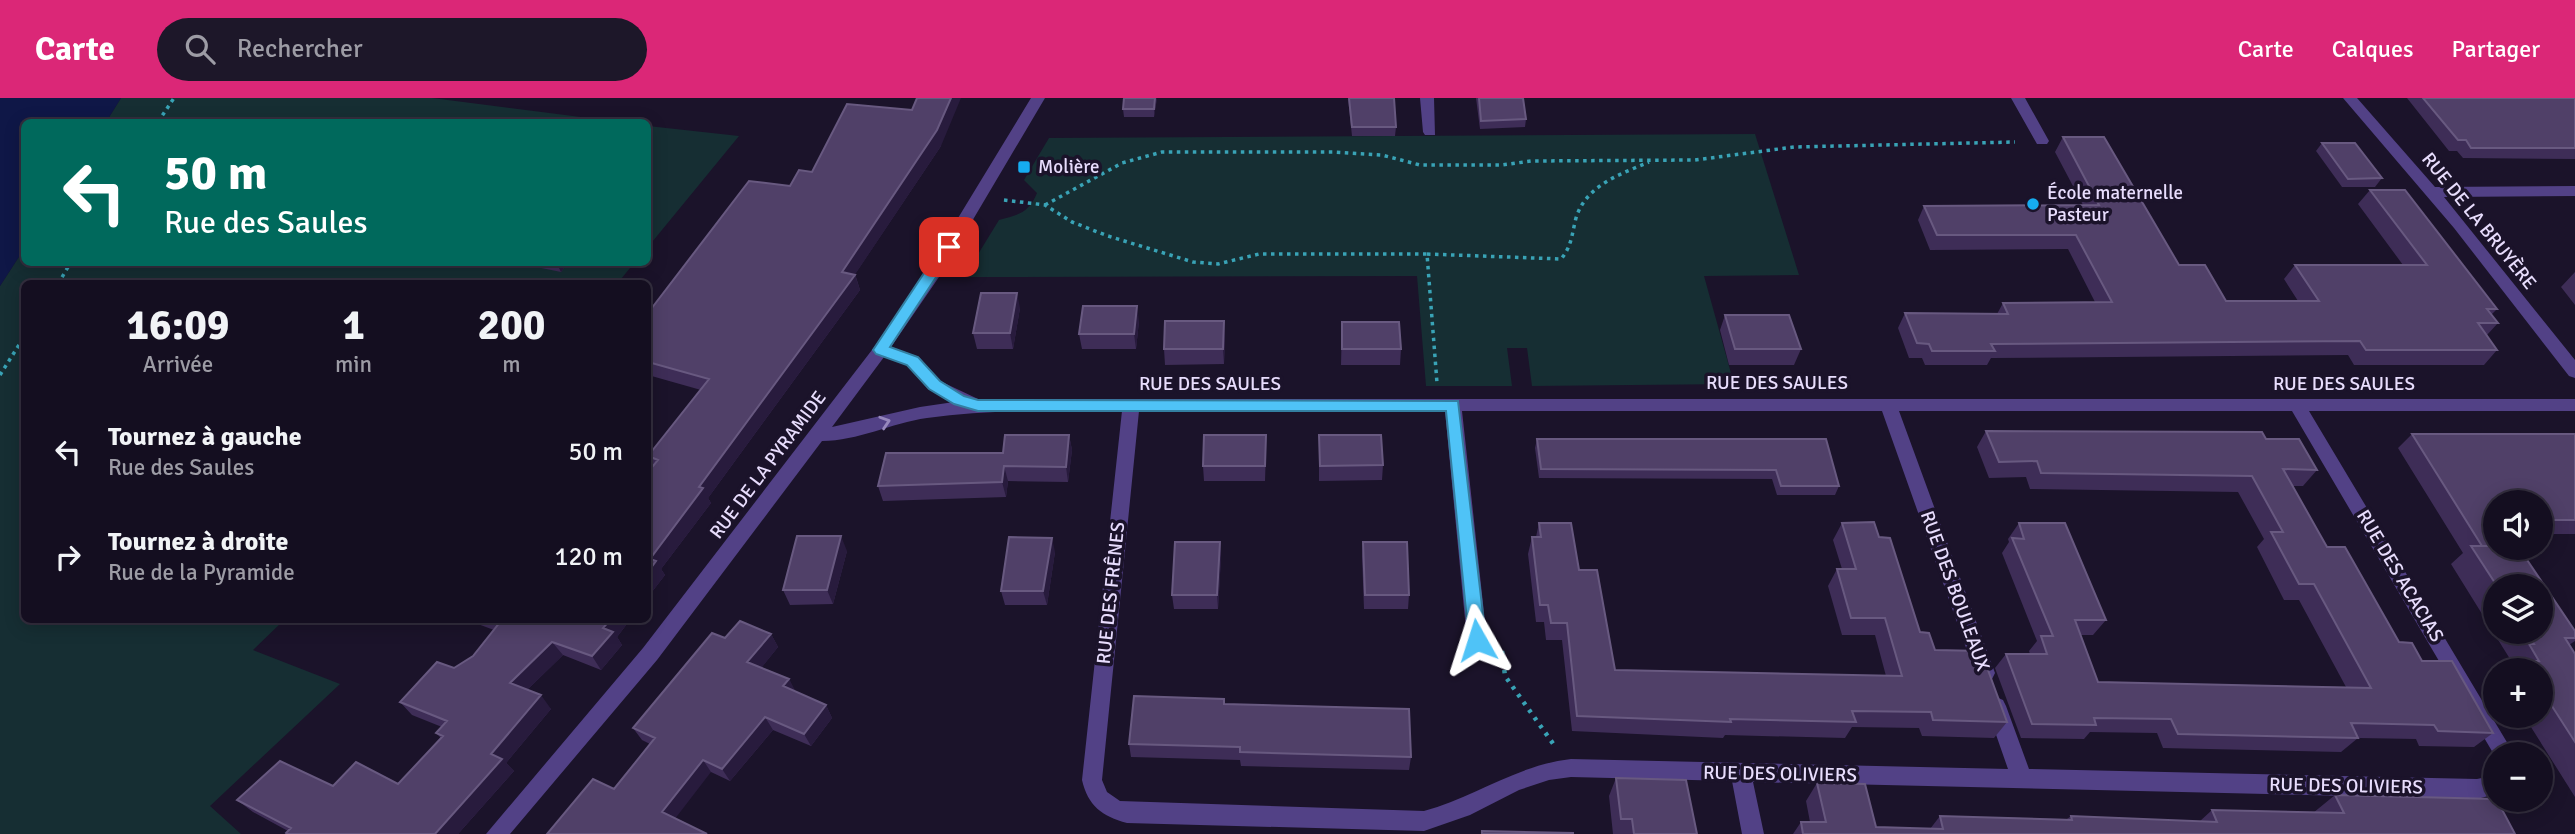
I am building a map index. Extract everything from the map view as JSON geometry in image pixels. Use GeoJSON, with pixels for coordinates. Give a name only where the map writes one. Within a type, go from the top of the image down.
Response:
{"type":"FeatureCollection","features":[{"type":"Feature","properties":{"kind":"street","name":"RUE DE LA PYRAMIDE"},"geometry":{"type":"LineString","coordinates":[[497,834],[650,653],[881,350],[933,273],[1038,98]]}},
{"type":"Feature","properties":{"kind":"street"},"geometry":{"type":"LineString","coordinates":[[1427,98],[1430,132]]}},
{"type":"Feature","properties":{"kind":"street"},"geometry":{"type":"LineString","coordinates":[[2018,98],[2042,142]]}},
{"type":"Feature","properties":{"kind":"street","name":"RUE DE LA BRUYÈRE"},"geometry":{"type":"LineString","coordinates":[[2350,98],[2431,192],[2575,372]]}},
{"type":"Feature","properties":{"kind":"street"},"geometry":{"type":"LineString","coordinates":[[2431,192],[2575,191]]}},
{"type":"Feature","properties":{"kind":"street","name":"RUE DES SAULES"},"geometry":{"type":"LineString","coordinates":[[881,350],[913,361],[934,385],[960,400],[978,405]]}},
{"type":"Feature","properties":{"kind":"street","name":"RUE DES BOULEAUX"},"geometry":{"type":"LineString","coordinates":[[1888,404],[2022,779]]}},
{"type":"Feature","properties":{"kind":"street","name":"RUE DES ACACIAS"},"geometry":{"type":"LineString","coordinates":[[2297,404],[2498,742]]}},
{"type":"Feature","properties":{"kind":"street","name":"RUE DES SAULES"},"geometry":{"type":"LineString","coordinates":[[818,434],[841,434],[909,415],[978,405],[2575,404]]}},
{"type":"Feature","properties":{"kind":"street"},"geometry":{"type":"LineString","coordinates":[[1446,405],[1477,640]]}},
{"type":"Feature","properties":{"kind":"street","name":"RUE DES FRÊNES"},"geometry":{"type":"LineString","coordinates":[[1092,780],[1130,406]]}},
{"type":"Feature","properties":{"kind":"street","name":"RUE DES OLIVIERS"},"geometry":{"type":"LineString","coordinates":[[1092,780],[1094,793],[1102,803],[1127,813],[1405,822],[1444,817],[1535,772],[1571,768],[1741,774],[2483,787]]}},
{"type":"Feature","properties":{"kind":"street"},"geometry":{"type":"LineString","coordinates":[[1741,774],[1753,834]]}},
{"type":"Feature","properties":{"kind":"path"},"geometry":{"type":"LineString","coordinates":[[160,119],[174,98]]}},
{"type":"Feature","properties":{"kind":"path"},"geometry":{"type":"LineString","coordinates":[[1045,205],[1066,197],[1110,168],[1135,157],[1162,152],[1334,152],[1382,155],[1420,165],[1655,160],[1746,155],[1794,147],[2042,142]]}},
{"type":"Feature","properties":{"kind":"path"},"geometry":{"type":"LineString","coordinates":[[979,197],[1045,205],[1072,222],[1108,236],[1193,262],[1218,264],[1259,254],[1427,254],[1561,259],[1571,249],[1578,213],[1592,193],[1620,174],[1655,160]]}},
{"type":"Feature","properties":{"kind":"path"},"geometry":{"type":"LineString","coordinates":[[1427,254],[1446,405]]}},
{"type":"Feature","properties":{"kind":"path"},"geometry":{"type":"LineString","coordinates":[[0,375],[21,342]]}},
{"type":"Feature","properties":{"kind":"path"},"geometry":{"type":"LineString","coordinates":[[1477,640],[1501,642],[1505,676],[1571,768]]}},
{"type":"Feature","properties":{"kind":"green space"},"geometry":{"type":"Polygon","coordinates":[[[121,98],[432,98],[596,119],[108,119],[121,98]]]}},
{"type":"Feature","properties":{"kind":"green space"},"geometry":{"type":"Polygon","coordinates":[[[651,126],[739,136],[651,243],[651,126]]]}},
{"type":"Feature","properties":{"kind":"green space"},"geometry":{"type":"Polygon","coordinates":[[[1755,134],[1799,275],[1704,276],[1734,384],[1532,386],[1527,348],[1507,348],[1512,386],[1426,386],[1417,276],[964,277],[999,220],[1022,212],[1034,200],[1037,193],[1024,180],[1049,138],[1755,134]]]}},
{"type":"Feature","properties":{"kind":"green space"},"geometry":{"type":"Polygon","coordinates":[[[21,254],[21,266],[632,266],[620,280],[21,280],[21,623],[281,623],[253,650],[340,684],[210,806],[241,834],[0,834],[0,286],[21,254]]]}},
{"type":"Feature","properties":{"kind":"shaded area"},"geometry":{"type":"Polygon","coordinates":[[[0,98],[121,98],[108,119],[21,119],[21,254],[0,286],[0,98]]]}},
{"type":"Feature","properties":{"kind":"building"},"geometry":{"type":"Polygon","coordinates":[[[917,98],[951,98],[937,130],[842,272],[855,275],[699,487],[703,488],[651,558],[651,468],[658,460],[651,457],[651,452],[709,379],[651,363],[651,309],[749,181],[790,186],[799,170],[812,172],[847,104],[912,110],[917,98]]]}},
{"type":"Feature","properties":{"kind":"building"},"geometry":{"type":"Polygon","coordinates":[[[1124,98],[1155,98],[1154,109],[1123,109],[1124,98]]]}},
{"type":"Feature","properties":{"kind":"building"},"geometry":{"type":"Polygon","coordinates":[[[1349,98],[1394,98],[1396,127],[1352,127],[1349,98]]]}},
{"type":"Feature","properties":{"kind":"building"},"geometry":{"type":"Polygon","coordinates":[[[1479,98],[1523,98],[1526,119],[1481,121],[1479,98]]]}},
{"type":"Feature","properties":{"kind":"building"},"geometry":{"type":"Polygon","coordinates":[[[2423,98],[2575,98],[2575,148],[2471,148],[2466,140],[2458,140],[2423,98]]]}},
{"type":"Feature","properties":{"kind":"building"},"geometry":{"type":"Polygon","coordinates":[[[2063,137],[2104,137],[2179,265],[2205,265],[2226,301],[2319,301],[2295,265],[2427,265],[2370,190],[2405,190],[2497,309],[2487,309],[2498,323],[2478,323],[2497,350],[2366,350],[2360,341],[1991,344],[1995,351],[1932,351],[1929,344],[1917,343],[1905,313],[2008,314],[2003,303],[2112,302],[2076,235],[1937,235],[1924,206],[2099,205],[2063,137]]]}},
{"type":"Feature","properties":{"kind":"building"},"geometry":{"type":"Polygon","coordinates":[[[2322,143],[2355,143],[2382,178],[2348,179],[2322,143]]]}},
{"type":"Feature","properties":{"kind":"building"},"geometry":{"type":"Polygon","coordinates":[[[981,293],[1017,293],[1010,333],[973,333],[981,293]]]}},
{"type":"Feature","properties":{"kind":"building"},"geometry":{"type":"Polygon","coordinates":[[[1083,306],[1137,306],[1134,334],[1079,334],[1083,306]]]}},
{"type":"Feature","properties":{"kind":"building"},"geometry":{"type":"Polygon","coordinates":[[[1725,315],[1789,315],[1801,349],[1735,349],[1725,315]]]}},
{"type":"Feature","properties":{"kind":"building"},"geometry":{"type":"Polygon","coordinates":[[[1165,321],[1224,321],[1223,349],[1164,349],[1165,321]]]}},
{"type":"Feature","properties":{"kind":"building"},"geometry":{"type":"Polygon","coordinates":[[[1342,322],[1399,322],[1401,349],[1342,349],[1342,322]]]}},
{"type":"Feature","properties":{"kind":"building"},"geometry":{"type":"Polygon","coordinates":[[[1986,431],[2262,432],[2266,439],[2299,439],[2317,470],[2283,469],[2327,547],[2345,547],[2399,642],[2412,643],[2422,661],[2452,661],[2483,715],[2483,728],[2490,728],[2493,733],[2438,731],[2434,725],[2351,723],[2358,738],[2178,734],[2171,719],[2094,718],[2096,725],[2032,724],[2006,654],[2047,654],[2041,636],[2053,636],[2012,538],[2024,539],[2019,523],[2065,523],[2106,620],[2075,620],[2098,682],[2371,688],[2314,584],[2299,584],[2271,532],[2283,532],[2252,476],[2041,473],[2037,461],[1999,462],[1986,431]]]}},
{"type":"Feature","properties":{"kind":"building"},"geometry":{"type":"Polygon","coordinates":[[[2412,434],[2575,434],[2575,520],[2553,520],[2553,490],[2483,490],[2482,546],[2412,434]]]}},
{"type":"Feature","properties":{"kind":"building"},"geometry":{"type":"Polygon","coordinates":[[[1005,435],[1069,435],[1066,467],[1004,466],[1002,482],[878,486],[886,453],[1003,453],[1005,435]]]}},
{"type":"Feature","properties":{"kind":"building"},"geometry":{"type":"Polygon","coordinates":[[[1204,435],[1266,435],[1265,466],[1203,466],[1204,435]]]}},
{"type":"Feature","properties":{"kind":"building"},"geometry":{"type":"Polygon","coordinates":[[[1319,435],[1381,435],[1383,465],[1320,466],[1319,435]]]}},
{"type":"Feature","properties":{"kind":"building"},"geometry":{"type":"Polygon","coordinates":[[[1537,439],[1826,439],[1839,486],[1781,486],[1776,470],[1541,469],[1537,439]]]}},
{"type":"Feature","properties":{"kind":"building"},"geometry":{"type":"Polygon","coordinates":[[[1874,522],[1879,537],[1890,538],[1920,632],[1929,633],[1935,650],[1981,651],[2007,722],[1933,720],[1931,712],[1852,711],[1856,722],[1730,719],[1731,722],[1577,716],[1567,623],[1551,623],[1548,605],[1540,605],[1532,537],[1541,537],[1539,523],[1571,523],[1579,570],[1597,570],[1615,670],[1902,676],[1885,618],[1851,618],[1837,569],[1856,569],[1842,523],[1874,522]]]}},
{"type":"Feature","properties":{"kind":"building"},"geometry":{"type":"Polygon","coordinates":[[[797,536],[841,536],[827,590],[783,590],[797,536]]]}},
{"type":"Feature","properties":{"kind":"building"},"geometry":{"type":"Polygon","coordinates":[[[1009,537],[1052,538],[1043,591],[1001,591],[1009,537]]]}},
{"type":"Feature","properties":{"kind":"building"},"geometry":{"type":"Polygon","coordinates":[[[1175,542],[1220,542],[1217,595],[1172,595],[1175,542]]]}},
{"type":"Feature","properties":{"kind":"building"},"geometry":{"type":"Polygon","coordinates":[[[1363,542],[1407,542],[1409,595],[1365,595],[1363,542]]]}},
{"type":"Feature","properties":{"kind":"building"},"geometry":{"type":"Polygon","coordinates":[[[2471,546],[2483,546],[2483,560],[2527,560],[2537,574],[2489,574],[2471,546]]]}},
{"type":"Feature","properties":{"kind":"building"},"geometry":{"type":"Polygon","coordinates":[[[2553,598],[2575,631],[2575,638],[2565,638],[2575,654],[2575,742],[2553,708],[2553,658],[2537,658],[2529,644],[2553,644],[2553,598]]]}},
{"type":"Feature","properties":{"kind":"building"},"geometry":{"type":"Polygon","coordinates":[[[740,621],[771,634],[747,662],[789,679],[783,686],[826,705],[804,734],[765,717],[722,769],[703,760],[662,812],[707,834],[547,834],[593,779],[614,789],[655,738],[633,728],[712,633],[725,638],[740,621]]]}},
{"type":"Feature","properties":{"kind":"building"},"geometry":{"type":"Polygon","coordinates":[[[499,623],[607,623],[603,628],[613,632],[592,656],[552,642],[510,683],[541,695],[491,754],[502,759],[435,834],[287,834],[291,828],[237,800],[280,761],[333,786],[356,762],[398,784],[443,736],[436,733],[447,721],[400,702],[437,662],[454,668],[473,656],[499,623]]]}},
{"type":"Feature","properties":{"kind":"building"},"geometry":{"type":"Polygon","coordinates":[[[1134,696],[1224,699],[1224,704],[1409,709],[1411,757],[1240,752],[1240,747],[1129,744],[1134,696]]]}},
{"type":"Feature","properties":{"kind":"building"},"geometry":{"type":"Polygon","coordinates":[[[1616,778],[1686,780],[1697,834],[1634,834],[1632,819],[1621,819],[1616,778]]]}},
{"type":"Feature","properties":{"kind":"building"},"geometry":{"type":"Polygon","coordinates":[[[1817,783],[1865,784],[1876,827],[1943,829],[1940,816],[2072,820],[2071,816],[2217,822],[2212,810],[2344,813],[2335,795],[2483,799],[2483,812],[2503,812],[2515,834],[1803,834],[1801,822],[1826,822],[1817,783]]]}},
{"type":"Feature","properties":{"kind":"building"},"geometry":{"type":"Polygon","coordinates":[[[1482,831],[1573,833],[1573,834],[1482,834],[1482,831]]]}},
{"type":"Feature","properties":{"kind":"place","name":"Molière"},"geometry":{"type":"Point","coordinates":[1024,167]}},
{"type":"Feature","properties":{"kind":"place","name":"École maternelle Pasteur"},"geometry":{"type":"Point","coordinates":[2033,204]}},
{"type":"Feature","properties":{"kind":"route"},"geometry":{"type":"LineString","coordinates":[[949,247],[881,350],[913,361],[934,385],[960,400],[978,405],[1453,405],[1477,640]]}}]}
